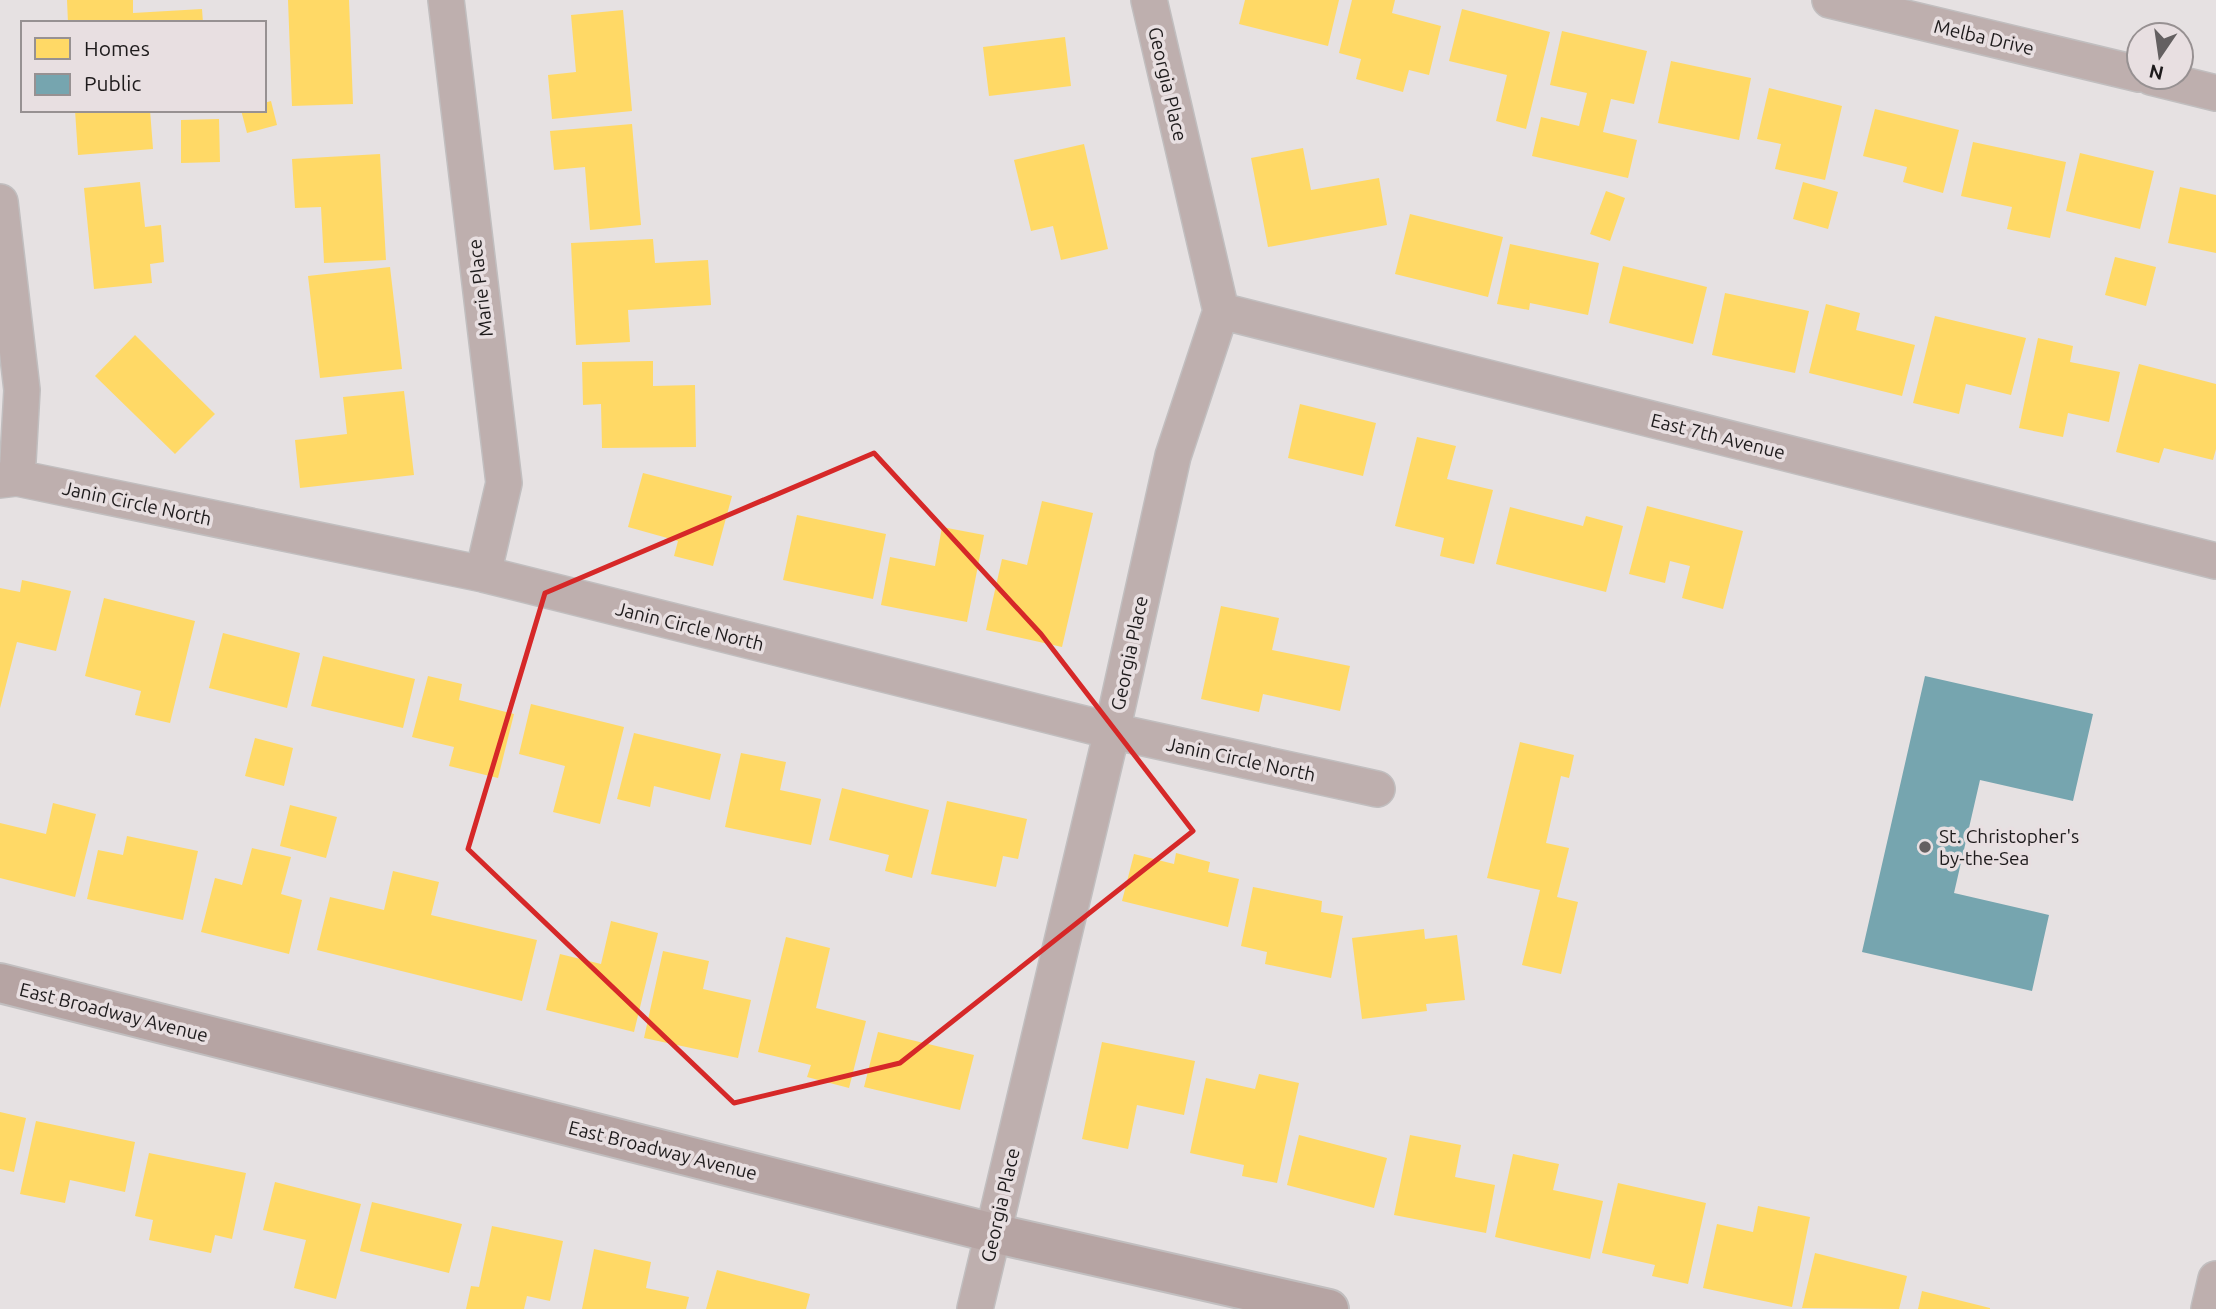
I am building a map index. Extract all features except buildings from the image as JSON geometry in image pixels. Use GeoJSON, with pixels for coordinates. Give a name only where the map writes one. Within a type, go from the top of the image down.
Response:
{"type":"FeatureCollection","features":[{"type":"Feature","properties":{"kind":"street","name":"Marie Place"},"geometry":{"type":"LineString","coordinates":[[446,0],[504,483],[483,574]]}},
{"type":"Feature","properties":{"kind":"street","name":"Georgia Place"},"geometry":{"type":"LineString","coordinates":[[975,1309],[1112,731],[1173,456],[1221,311],[1149,0]]}},
{"type":"Feature","properties":{"kind":"street","name":"Melba Drive"},"geometry":{"type":"LineString","coordinates":[[1830,0],[2125,71]]}},
{"type":"Feature","properties":{"kind":"street"},"geometry":{"type":"LineString","coordinates":[[2195,88],[2216,93]]}},
{"type":"Feature","properties":{"kind":"street"},"geometry":{"type":"LineString","coordinates":[[0,202],[22,390],[8,479]]}},
{"type":"Feature","properties":{"kind":"street","name":"East 7th Avenue"},"geometry":{"type":"LineString","coordinates":[[1221,311],[2216,561]]}},
{"type":"Feature","properties":{"kind":"street","name":"Janin Circle North"},"geometry":{"type":"LineString","coordinates":[[8,479],[483,574],[1112,731],[1377,789]]}},
{"type":"Feature","properties":{"kind":"street","name":"East Broadway Avenue"},"geometry":{"type":"LineString","coordinates":[[0,983],[993,1233],[1329,1309]]}},
{"type":"Feature","properties":{"kind":"street"},"geometry":{"type":"LineString","coordinates":[[2209,1309],[2216,1279]]}},
{"type":"Feature","properties":{"kind":"highlighted area"},"geometry":{"type":"Polygon","coordinates":[[[874,453],[1041,634],[1193,831],[900,1063],[734,1103],[468,849],[545,593],[874,453]]]}},
{"type":"Feature","properties":{"kind":"place","name":"St. Christopher's by-the-Sea"},"geometry":{"type":"Point","coordinates":[1925,847]}}]}
